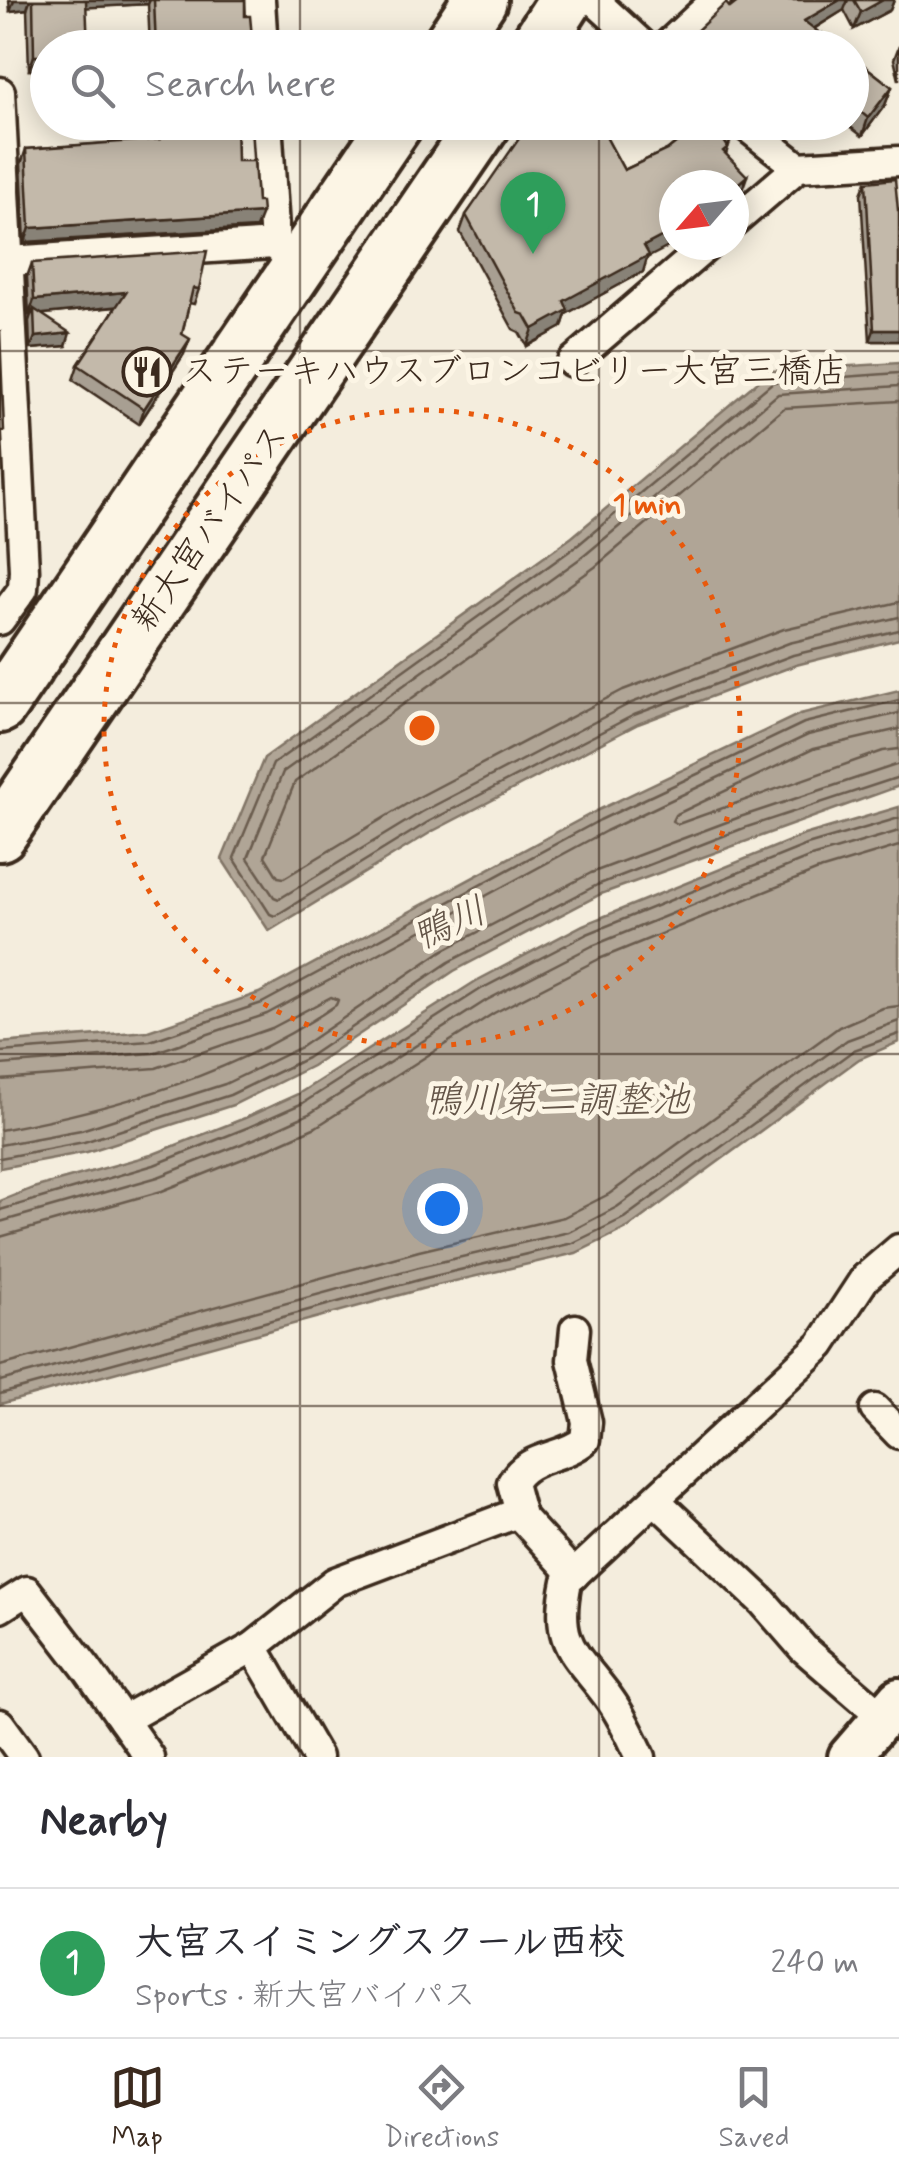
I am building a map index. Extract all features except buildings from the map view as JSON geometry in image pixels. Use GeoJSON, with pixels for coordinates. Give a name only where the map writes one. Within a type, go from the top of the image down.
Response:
{"type":"FeatureCollection","features":[{"type":"Feature","properties":{"kind":"highway"},"geometry":{"type":"LineString","coordinates":[[460,30],[480,0]]}},
{"type":"Feature","properties":{"kind":"highway"},"geometry":{"type":"LineString","coordinates":[[553,30],[581,1]]}},
{"type":"Feature","properties":{"kind":"highway","name":"新大宮バイパス"},"geometry":{"type":"LineString","coordinates":[[0,706],[286,257],[382,140]]}},
{"type":"Feature","properties":{"kind":"highway","name":"新大宮バイパス"},"geometry":{"type":"LineString","coordinates":[[0,834],[474,140]]}},
{"type":"Feature","properties":{"kind":"main road"},"geometry":{"type":"LineString","coordinates":[[850,1757],[891,1708]]}},
{"type":"Feature","properties":{"kind":"street"},"geometry":{"type":"LineString","coordinates":[[260,0],[262,30]]}},
{"type":"Feature","properties":{"kind":"street"},"geometry":{"type":"LineString","coordinates":[[684,30],[716,0]]}},
{"type":"Feature","properties":{"kind":"street"},"geometry":{"type":"LineString","coordinates":[[581,1],[621,30]]}},
{"type":"Feature","properties":{"kind":"street"},"geometry":{"type":"LineString","coordinates":[[0,92],[9,261],[8,383],[24,570],[23,589],[0,620]]}},
{"type":"Feature","properties":{"kind":"street"},"geometry":{"type":"LineString","coordinates":[[9,261],[286,257],[270,140]]}},
{"type":"Feature","properties":{"kind":"street"},"geometry":{"type":"LineString","coordinates":[[764,140],[798,167]]}},
{"type":"Feature","properties":{"kind":"street"},"geometry":{"type":"LineString","coordinates":[[749,209],[798,167],[899,161]]}},
{"type":"Feature","properties":{"kind":"street"},"geometry":{"type":"LineString","coordinates":[[572,362],[691,260]]}},
{"type":"Feature","properties":{"kind":"street"},"geometry":{"type":"LineString","coordinates":[[642,1757],[612,1701],[584,1670],[565,1638],[561,1611],[567,1581],[821,1345],[865,1278],[899,1249]]}},
{"type":"Feature","properties":{"kind":"street"},"geometry":{"type":"LineString","coordinates":[[574,1575],[520,1512],[512,1483],[518,1471],[532,1462],[576,1448],[585,1440],[587,1422],[572,1360],[575,1328]]}},
{"type":"Feature","properties":{"kind":"street"},"geometry":{"type":"LineString","coordinates":[[875,1409],[899,1434]]}},
{"type":"Feature","properties":{"kind":"street"},"geometry":{"type":"LineString","coordinates":[[655,1500],[763,1602],[803,1648],[891,1708]]}},
{"type":"Feature","properties":{"kind":"street"},"geometry":{"type":"LineString","coordinates":[[123,1720],[253,1646],[335,1582],[520,1512]]}},
{"type":"Feature","properties":{"kind":"street"},"geometry":{"type":"LineString","coordinates":[[0,1608],[26,1591],[149,1757]]}},
{"type":"Feature","properties":{"kind":"street"},"geometry":{"type":"LineString","coordinates":[[253,1646],[317,1757]]}},
{"type":"Feature","properties":{"kind":"street"},"geometry":{"type":"LineString","coordinates":[[0,1724],[24,1757]]}},
{"type":"Feature","properties":{"kind":"water"},"geometry":{"type":"Polygon","coordinates":[[[899,363],[899,639],[796,665],[638,724],[433,831],[269,931],[222,859],[264,758],[572,537],[770,371],[899,363]]]}},
{"type":"Feature","properties":{"kind":"water","name":"鴨川"},"geometry":{"type":"Polygon","coordinates":[[[899,690],[899,786],[601,894],[454,971],[312,1066],[233,1105],[87,1152],[0,1168],[0,1043],[148,1031],[259,993],[596,811],[800,714],[899,690]]]}},
{"type":"Feature","properties":{"kind":"water","name":"鴨川第二調整池"},"geometry":{"type":"Polygon","coordinates":[[[899,807],[899,1042],[859,1059],[629,1227],[576,1253],[429,1287],[0,1404],[0,1201],[151,1155],[245,1118],[298,1094],[476,981],[583,925],[804,835],[899,807]]]}},
{"type":"Feature","properties":{"kind":"place","name":"大宮スイミングスクール西校"},"geometry":{"type":"Point","coordinates":[533,254]}},
{"type":"Feature","properties":{"kind":"place","name":"ステーキハウスブロンコビリー大宮三橋店"},"geometry":{"type":"Point","coordinates":[147,372]}}]}
